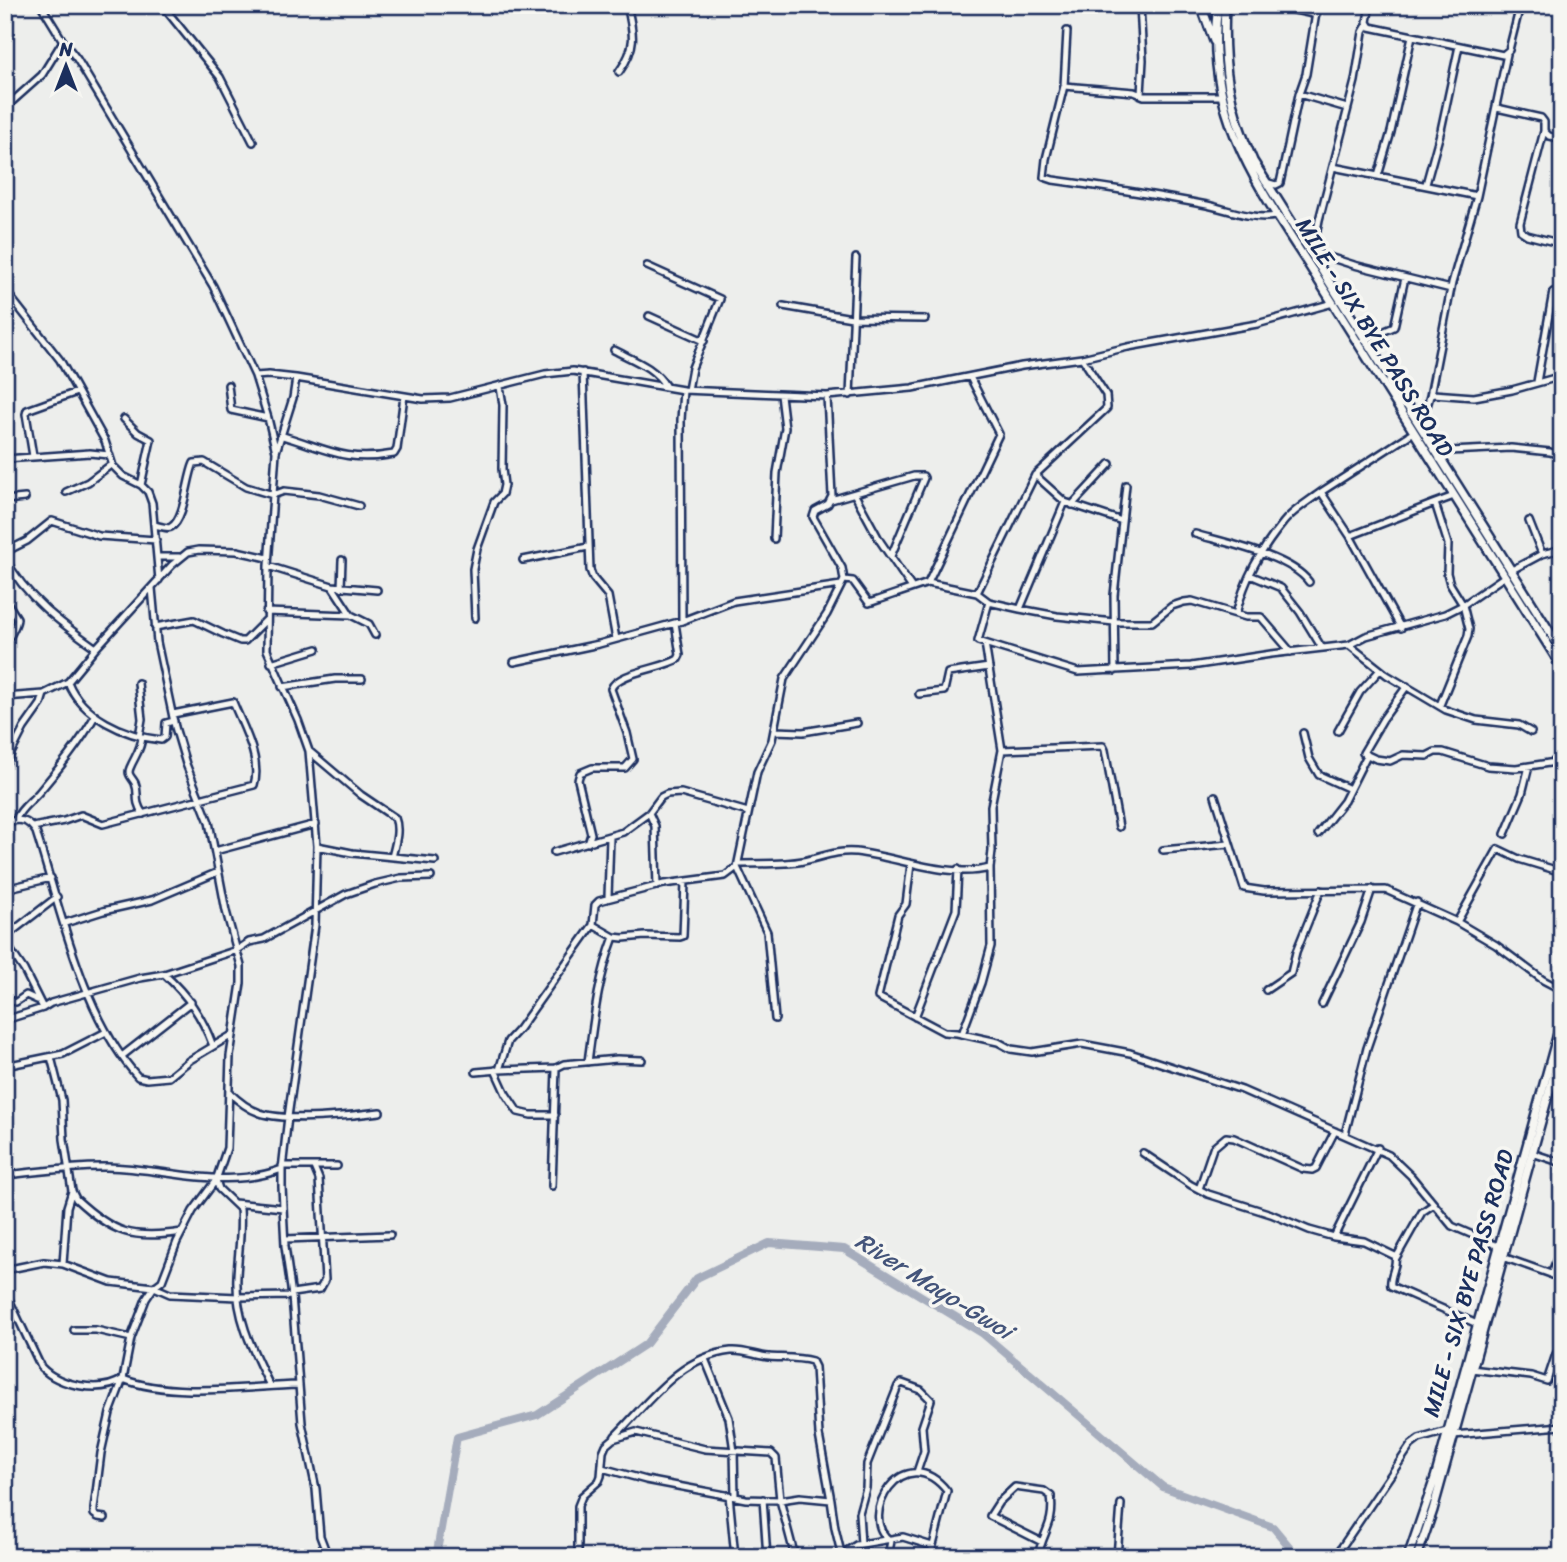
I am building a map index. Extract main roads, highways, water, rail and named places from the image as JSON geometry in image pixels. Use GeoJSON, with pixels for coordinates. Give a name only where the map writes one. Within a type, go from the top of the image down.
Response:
{"type":"FeatureCollection","features":[{"type":"Feature","properties":{"kind":"waterway","name":"River Mayo-Gwoi"},"geometry":{"type":"LineString","coordinates":[[436,1557],[457,1437],[537,1415],[646,1344],[697,1278],[769,1243],[844,1249],[982,1333],[1163,1487],[1273,1527],[1298,1557]]}}]}
